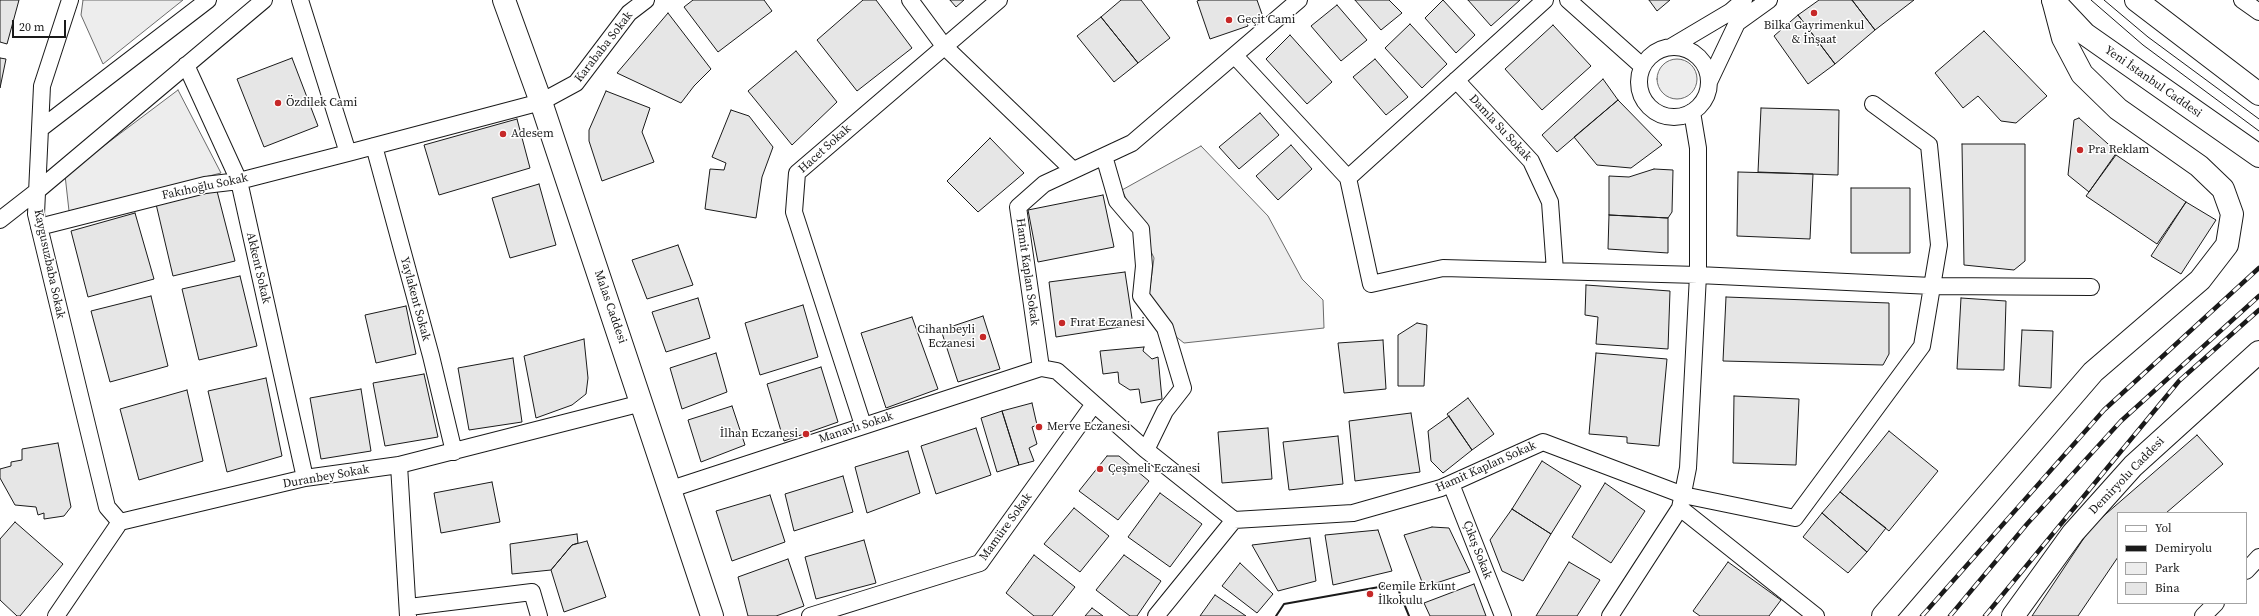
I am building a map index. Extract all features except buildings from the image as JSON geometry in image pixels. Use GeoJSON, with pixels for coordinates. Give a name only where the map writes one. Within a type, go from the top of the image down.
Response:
{"type":"FeatureCollection","features":[{"type":"Feature","properties":{"kind":"main road","name":"Malas Caddesi"},"geometry":{"type":"LineString","coordinates":[[504,0],[541,102],[712,616]]}},
{"type":"Feature","properties":{"kind":"main road","name":"Yeni İstanbul Caddesi"},"geometry":{"type":"LineString","coordinates":[[2053,0],[2085,34],[2259,156]]}},
{"type":"Feature","properties":{"kind":"main road"},"geometry":{"type":"LineString","coordinates":[[1883,616],[2093,372],[2200,280],[2227,244],[2232,214],[2223,189],[2204,171],[2118,109],[2082,74],[2063,38],[2053,0]]}},
{"type":"Feature","properties":{"kind":"main road"},"geometry":{"type":"LineString","coordinates":[[2136,0],[2259,94]]}},
{"type":"Feature","properties":{"kind":"main road","name":"Demiryolu Caddesi"},"geometry":{"type":"LineString","coordinates":[[2014,616],[2073,533],[2133,466],[2259,352]]}},
{"type":"Feature","properties":{"kind":"street","name":"Kaygusuzbaba Sokak"},"geometry":{"type":"LineString","coordinates":[[70,0],[42,86],[36,214],[107,507],[120,522]]}},
{"type":"Feature","properties":{"kind":"street"},"geometry":{"type":"LineString","coordinates":[[40,129],[208,0]]}},
{"type":"Feature","properties":{"kind":"street"},"geometry":{"type":"LineString","coordinates":[[0,220],[37,191],[264,0]]}},
{"type":"Feature","properties":{"kind":"street"},"geometry":{"type":"LineString","coordinates":[[300,0],[348,153]]}},
{"type":"Feature","properties":{"kind":"street","name":"Karababa Sokak"},"geometry":{"type":"LineString","coordinates":[[374,146],[541,102],[576,83],[629,13],[646,0]]}},
{"type":"Feature","properties":{"kind":"street"},"geometry":{"type":"LineString","coordinates":[[910,0],[944,46],[1073,170]]}},
{"type":"Feature","properties":{"kind":"street","name":"Hacet Sokak"},"geometry":{"type":"LineString","coordinates":[[863,426],[794,212],[797,173],[999,0]]}},
{"type":"Feature","properties":{"kind":"street","name":"Hamit Kaplan Sokak"},"geometry":{"type":"LineString","coordinates":[[1041,368],[1018,207],[1044,184],[1132,143],[1236,56],[1299,0]]}},
{"type":"Feature","properties":{"kind":"street"},"geometry":{"type":"LineString","coordinates":[[1348,178],[1545,0]]}},
{"type":"Feature","properties":{"kind":"street"},"geometry":{"type":"LineString","coordinates":[[1568,0],[1642,66]]}},
{"type":"Feature","properties":{"kind":"street"},"geometry":{"type":"LineString","coordinates":[[1744,0],[1730,12],[1671,47],[1659,50],[1649,57],[1642,66],[1639,78],[1639,90],[1644,101],[1652,110],[1663,116],[1674,118],[1692,112],[1703,103],[1709,82],[1737,23],[1769,0]]}},
{"type":"Feature","properties":{"kind":"street"},"geometry":{"type":"LineString","coordinates":[[2242,0],[2259,12]]}},
{"type":"Feature","properties":{"kind":"street"},"geometry":{"type":"LineString","coordinates":[[1671,47],[1683,48],[1694,53],[1705,66],[1709,82]]}},
{"type":"Feature","properties":{"kind":"street"},"geometry":{"type":"LineString","coordinates":[[1236,56],[1348,178],[1371,284],[1443,268],[1698,275],[1932,286],[2091,287]]}},
{"type":"Feature","properties":{"kind":"street","name":"Akkent Sokak"},"geometry":{"type":"LineString","coordinates":[[186,65],[239,181],[305,478]]}},
{"type":"Feature","properties":{"kind":"street","name":"Damla Su Sokak"},"geometry":{"type":"LineString","coordinates":[[1456,80],[1531,161],[1550,202],[1554,271]]}},
{"type":"Feature","properties":{"kind":"street"},"geometry":{"type":"LineString","coordinates":[[1682,501],[1795,518],[1922,346],[1939,245],[1929,145],[1873,104]]}},
{"type":"Feature","properties":{"kind":"street"},"geometry":{"type":"LineString","coordinates":[[1610,616],[1682,501],[1688,468],[1698,275],[1698,148],[1692,112]]}},
{"type":"Feature","properties":{"kind":"street","name":"Fakıhoğlu Sokak"},"geometry":{"type":"LineString","coordinates":[[39,227],[205,185],[239,181],[374,146]]}},
{"type":"Feature","properties":{"kind":"street","name":"Yaylakent Sokak"},"geometry":{"type":"LineString","coordinates":[[374,146],[431,356],[454,452]]}},
{"type":"Feature","properties":{"kind":"street"},"geometry":{"type":"LineString","coordinates":[[1104,156],[1117,201],[1141,229],[1144,266],[1141,296],[1165,328],[1183,388],[1165,411],[1146,450]]}},
{"type":"Feature","properties":{"kind":"street"},"geometry":{"type":"LineString","coordinates":[[1041,368],[1057,371],[1146,450],[1234,520],[1156,616]]}},
{"type":"Feature","properties":{"kind":"street","name":"Manavlı Sokak"},"geometry":{"type":"LineString","coordinates":[[671,490],[1041,368]]}},
{"type":"Feature","properties":{"kind":"street","name":"Duranbey Sokak"},"geometry":{"type":"LineString","coordinates":[[120,522],[305,478],[400,465],[642,403]]}},
{"type":"Feature","properties":{"kind":"street","name":"Mamüre Sokak"},"geometry":{"type":"LineString","coordinates":[[810,616],[980,563],[1094,404]]}},
{"type":"Feature","properties":{"kind":"street","name":"Hamit Kaplan Sokak"},"geometry":{"type":"LineString","coordinates":[[1234,520],[1353,513],[1451,484],[1543,442],[1682,501]]}},
{"type":"Feature","properties":{"kind":"street"},"geometry":{"type":"LineString","coordinates":[[400,465],[408,611],[532,592],[539,616]]}},
{"type":"Feature","properties":{"kind":"street","name":"Çıkış Sokak"},"geometry":{"type":"LineString","coordinates":[[1451,484],[1503,616]]}},
{"type":"Feature","properties":{"kind":"street"},"geometry":{"type":"LineString","coordinates":[[1682,501],[1816,616]]}},
{"type":"Feature","properties":{"kind":"street"},"geometry":{"type":"LineString","coordinates":[[56,616],[120,522]]}},
{"type":"Feature","properties":{"kind":"street"},"geometry":{"type":"LineString","coordinates":[[2247,570],[2259,558]]}},
{"type":"Feature","properties":{"kind":"street"},"geometry":{"type":"LineString","coordinates":[[2203,616],[2215,604]]}},
{"type":"Feature","properties":{"kind":"green space"},"geometry":{"type":"Polygon","coordinates":[[[83,0],[183,0],[103,64],[81,15],[83,0]]]}},
{"type":"Feature","properties":{"kind":"green space"},"geometry":{"type":"Polygon","coordinates":[[[1673,59],[1681,59],[1688,62],[1694,68],[1697,79],[1694,90],[1688,96],[1681,99],[1673,99],[1666,96],[1660,90],[1657,83],[1657,75],[1660,68],[1666,62],[1673,59]]]}},
{"type":"Feature","properties":{"kind":"green space"},"geometry":{"type":"Polygon","coordinates":[[[178,90],[221,173],[69,211],[65,175],[178,90]]]}},
{"type":"Feature","properties":{"kind":"green space"},"geometry":{"type":"Polygon","coordinates":[[[1201,146],[1268,216],[1302,279],[1323,300],[1324,328],[1184,343],[1165,328],[1149,295],[1154,258],[1122,190],[1201,146]]]}},
{"type":"Feature","properties":{"kind":"tram line"},"geometry":{"type":"LineString","coordinates":[[2091,0],[2143,45],[2259,131]]}},
{"type":"Feature","properties":{"kind":"tram line"},"geometry":{"type":"LineString","coordinates":[[2104,0],[2148,37],[2259,119]]}},
{"type":"Feature","properties":{"kind":"railway"},"geometry":{"type":"LineString","coordinates":[[1922,616],[2104,410],[2259,268]]}},
{"type":"Feature","properties":{"kind":"railway"},"geometry":{"type":"LineString","coordinates":[[1950,616],[2027,524],[2121,421],[2259,296]]}},
{"type":"Feature","properties":{"kind":"railway"},"geometry":{"type":"LineString","coordinates":[[1985,616],[2179,381],[2259,310]]}},
{"type":"Feature","properties":{"kind":"wall"},"geometry":{"type":"LineString","coordinates":[[1276,616],[1284,604],[1396,584],[1409,616]]}},
{"type":"Feature","properties":{"kind":"place","name":"Bilka Gayrimenkul & İnşaat"},"geometry":{"type":"Point","coordinates":[1814,13]}},
{"type":"Feature","properties":{"kind":"place","name":"Geçit Cami"},"geometry":{"type":"Point","coordinates":[1229,20]}},
{"type":"Feature","properties":{"kind":"place","name":"Özdilek Cami"},"geometry":{"type":"Point","coordinates":[278,103]}},
{"type":"Feature","properties":{"kind":"place","name":"Adesem"},"geometry":{"type":"Point","coordinates":[503,134]}},
{"type":"Feature","properties":{"kind":"place","name":"Pra Reklam"},"geometry":{"type":"Point","coordinates":[2080,150]}},
{"type":"Feature","properties":{"kind":"place","name":"Fırat Eczanesi"},"geometry":{"type":"Point","coordinates":[1062,323]}},
{"type":"Feature","properties":{"kind":"place","name":"Cihanbeyli Eczanesi"},"geometry":{"type":"Point","coordinates":[983,337]}},
{"type":"Feature","properties":{"kind":"place","name":"Merve Eczanesi"},"geometry":{"type":"Point","coordinates":[1039,427]}},
{"type":"Feature","properties":{"kind":"place","name":"İlhan Eczanesi"},"geometry":{"type":"Point","coordinates":[806,434]}},
{"type":"Feature","properties":{"kind":"place","name":"Çeşmeli Eczanesi"},"geometry":{"type":"Point","coordinates":[1100,469]}},
{"type":"Feature","properties":{"kind":"place","name":"Cemile Erkunt İlkokulu"},"geometry":{"type":"Point","coordinates":[1370,594]}}]}
